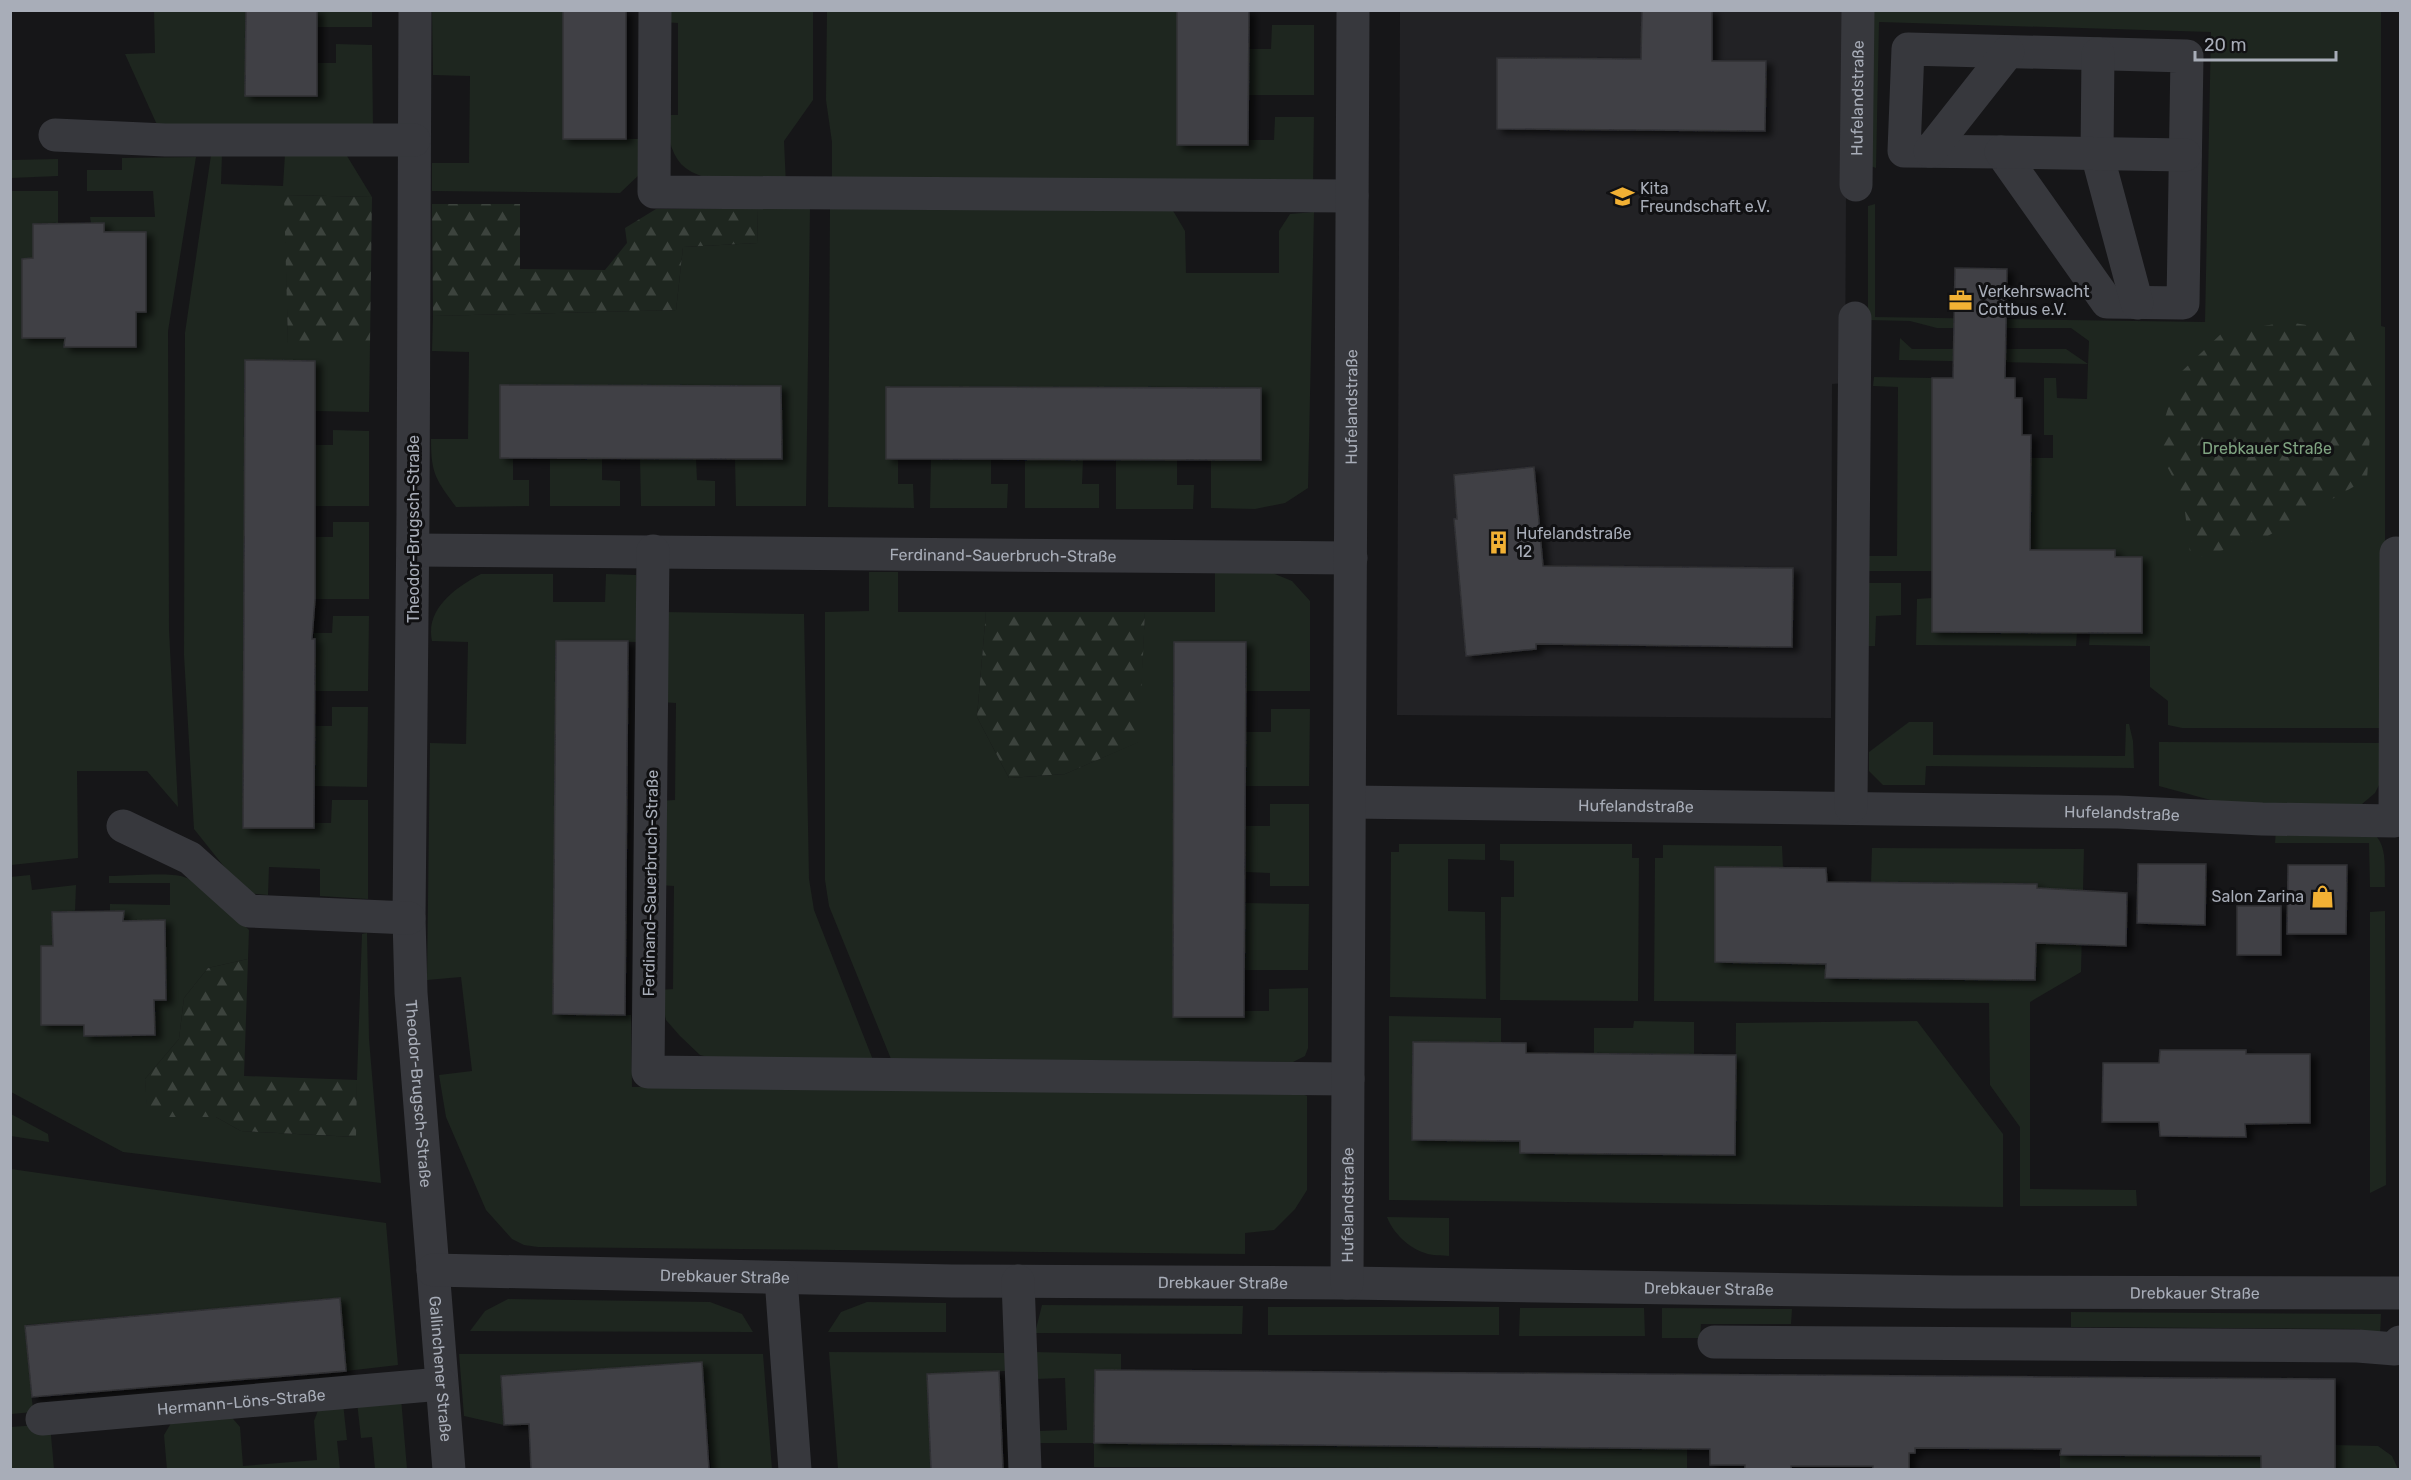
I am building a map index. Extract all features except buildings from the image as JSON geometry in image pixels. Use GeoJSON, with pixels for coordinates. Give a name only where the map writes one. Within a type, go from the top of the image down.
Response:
{"type":"FeatureCollection","features":[{"type":"Feature","properties":{"kind":"street","name":"Theodor-Brugsch-Straße"},"geometry":{"type":"LineString","coordinates":[[415,10],[409,918],[411,1004],[433,1270]]}},
{"type":"Feature","properties":{"kind":"street"},"geometry":{"type":"LineString","coordinates":[[655,10],[654,192],[1352,196]]}},
{"type":"Feature","properties":{"kind":"street","name":"Hufelandstraße"},"geometry":{"type":"LineString","coordinates":[[1347,1283],[1353,10]]}},
{"type":"Feature","properties":{"kind":"street","name":"Hufelandstraße"},"geometry":{"type":"LineString","coordinates":[[1856,184],[1858,10]]}},
{"type":"Feature","properties":{"kind":"street"},"geometry":{"type":"LineString","coordinates":[[2001,152],[2107,302],[2137,303],[2183,303],[2187,56],[1908,49],[1904,151],[2001,152],[2185,155]]}},
{"type":"Feature","properties":{"kind":"street"},"geometry":{"type":"LineString","coordinates":[[1930,151],[2008,51]]}},
{"type":"Feature","properties":{"kind":"street"},"geometry":{"type":"LineString","coordinates":[[2098,54],[2097,154],[2137,303]]}},
{"type":"Feature","properties":{"kind":"street"},"geometry":{"type":"LineString","coordinates":[[54,135],[165,140],[414,140]]}},
{"type":"Feature","properties":{"kind":"street"},"geometry":{"type":"LineString","coordinates":[[1851,807],[1855,318]]}},
{"type":"Feature","properties":{"kind":"street","name":"Ferdinand-Sauerbruch-Straße"},"geometry":{"type":"LineString","coordinates":[[413,550],[1351,558]]}},
{"type":"Feature","properties":{"kind":"street","name":"Ferdinand-Sauerbruch-Straße"},"geometry":{"type":"LineString","coordinates":[[653,551],[648,1071],[1348,1079]]}},
{"type":"Feature","properties":{"kind":"street","name":"Hufelandstraße"},"geometry":{"type":"LineString","coordinates":[[1350,802],[2148,812],[2228,818],[2395,821],[2396,553]]}},
{"type":"Feature","properties":{"kind":"street"},"geometry":{"type":"LineString","coordinates":[[123,826],[190,858],[249,910],[409,918]]}},
{"type":"Feature","properties":{"kind":"street","name":"Drebkauer Straße"},"geometry":{"type":"LineString","coordinates":[[433,1270],[781,1278],[1953,1292],[2400,1293]]}},
{"type":"Feature","properties":{"kind":"street","name":"Gallinchener Straße"},"geometry":{"type":"LineString","coordinates":[[433,1270],[449,1470]]}},
{"type":"Feature","properties":{"kind":"street"},"geometry":{"type":"LineString","coordinates":[[781,1278],[795,1470]]}},
{"type":"Feature","properties":{"kind":"street"},"geometry":{"type":"LineString","coordinates":[[1018,1281],[1025,1470]]}},
{"type":"Feature","properties":{"kind":"street"},"geometry":{"type":"LineString","coordinates":[[1714,1342],[2358,1346],[2396,1349],[2400,1342]]}},
{"type":"Feature","properties":{"kind":"street","name":"Hermann-Löns-Straße"},"geometry":{"type":"LineString","coordinates":[[42,1419],[441,1384]]}},
{"type":"Feature","properties":{"kind":"shaded area","name":"Kita Freundschaft e.V."},"geometry":{"type":"Polygon","coordinates":[[[1400,11],[1847,11],[1845,383],[1832,384],[1831,718],[1397,715],[1400,11]]]}},
{"type":"Feature","properties":{"kind":"green space"},"geometry":{"type":"Polygon","coordinates":[[[154,11],[246,11],[246,96],[317,96],[318,63],[336,63],[336,44],[372,45],[373,127],[158,127],[125,54],[155,53],[154,11]]]}},
{"type":"Feature","properties":{"kind":"green space"},"geometry":{"type":"Polygon","coordinates":[[[317,11],[372,11],[372,27],[317,27],[317,11]]]}},
{"type":"Feature","properties":{"kind":"green space"},"geometry":{"type":"Polygon","coordinates":[[[432,11],[563,11],[563,138],[640,139],[641,173],[620,193],[432,191],[432,163],[469,163],[470,76],[433,75],[432,11]]]}},
{"type":"Feature","properties":{"kind":"green space"},"geometry":{"type":"Polygon","coordinates":[[[663,11],[813,11],[813,100],[784,141],[786,185],[716,180],[690,171],[677,159],[664,115],[678,115],[678,23],[663,22],[663,11]]]}},
{"type":"Feature","properties":{"kind":"green space"},"geometry":{"type":"Polygon","coordinates":[[[827,11],[1177,11],[1177,145],[1248,145],[1248,140],[1274,140],[1275,117],[1314,117],[1313,187],[832,185],[832,142],[826,100],[827,11]]]}},
{"type":"Feature","properties":{"kind":"green space"},"geometry":{"type":"Polygon","coordinates":[[[1870,11],[2381,11],[2381,326],[2385,327],[2385,728],[2182,728],[2168,725],[2168,701],[2150,687],[2150,646],[2089,645],[2090,633],[2142,632],[2142,557],[2115,557],[2115,550],[2050,550],[1997,557],[2030,458],[2053,458],[2053,435],[2044,435],[2044,378],[2056,378],[2057,398],[2087,399],[2089,341],[2071,328],[1937,328],[1910,321],[1868,320],[1868,206],[1875,204],[1875,317],[2205,322],[2211,32],[1879,22],[1876,168],[1868,165],[1870,11]]]}},
{"type":"Feature","properties":{"kind":"green space"},"geometry":{"type":"Polygon","coordinates":[[[1272,25],[1314,25],[1314,95],[1248,95],[1249,49],[1271,49],[1272,25]]]}},
{"type":"Feature","properties":{"kind":"green space"},"geometry":{"type":"Polygon","coordinates":[[[222,154],[221,184],[283,186],[285,154],[347,156],[372,197],[285,195],[288,343],[370,344],[369,412],[315,411],[315,361],[245,361],[243,828],[314,828],[314,823],[331,823],[332,800],[368,800],[368,899],[320,896],[320,869],[269,867],[268,895],[245,893],[194,829],[184,655],[185,333],[211,155],[222,154]]]}},
{"type":"Feature","properties":{"kind":"green space"},"geometry":{"type":"Polygon","coordinates":[[[196,157],[168,331],[169,630],[178,807],[147,771],[77,771],[78,858],[11,865],[10,191],[58,191],[58,224],[33,224],[33,258],[22,259],[22,338],[65,338],[65,347],[136,347],[136,312],[146,311],[146,233],[104,232],[104,223],[91,223],[90,217],[155,217],[153,191],[87,191],[87,170],[122,170],[122,158],[196,157]]]}},
{"type":"Feature","properties":{"kind":"green space"},"geometry":{"type":"Polygon","coordinates":[[[58,159],[58,176],[11,178],[11,160],[58,159]]]}},
{"type":"Feature","properties":{"kind":"green space"},"geometry":{"type":"Polygon","coordinates":[[[284,195],[372,197],[370,344],[288,344],[284,195]]]}},
{"type":"Feature","properties":{"kind":"green space"},"geometry":{"type":"Polygon","coordinates":[[[432,204],[520,204],[520,269],[605,270],[627,243],[625,228],[656,209],[758,209],[757,243],[683,247],[676,310],[433,316],[432,204]]]}},
{"type":"Feature","properties":{"kind":"green space"},"geometry":{"type":"Polygon","coordinates":[[[810,208],[806,506],[736,506],[735,459],[782,459],[781,386],[501,385],[500,458],[513,458],[513,480],[529,480],[529,506],[456,507],[436,476],[432,461],[431,439],[468,439],[469,352],[432,351],[433,316],[676,310],[683,247],[757,243],[758,209],[810,208]]]}},
{"type":"Feature","properties":{"kind":"green space"},"geometry":{"type":"Polygon","coordinates":[[[830,208],[1172,209],[1185,231],[1186,273],[1279,273],[1279,231],[1290,214],[1314,212],[1308,488],[1285,503],[1255,509],[1211,508],[1211,460],[1261,460],[1261,389],[887,459],[898,459],[898,484],[913,484],[914,508],[828,507],[830,208]]]}},
{"type":"Feature","properties":{"kind":"green space"},"geometry":{"type":"Polygon","coordinates":[[[2287,322],[2352,332],[2373,389],[2367,479],[2266,537],[2191,560],[2183,496],[2156,446],[2179,374],[2222,333],[2287,322]]]}},
{"type":"Feature","properties":{"kind":"green space"},"geometry":{"type":"Polygon","coordinates":[[[1900,338],[1912,349],[2066,349],[2088,364],[1899,360],[1900,338]]]}},
{"type":"Feature","properties":{"kind":"green space"},"geometry":{"type":"Polygon","coordinates":[[[1874,377],[1932,378],[1932,571],[1869,571],[1869,556],[1897,556],[1898,387],[1873,386],[1874,377]]]}},
{"type":"Feature","properties":{"kind":"green space"},"geometry":{"type":"Polygon","coordinates":[[[333,430],[369,431],[369,506],[315,506],[315,445],[333,445],[333,430]]]}},
{"type":"Feature","properties":{"kind":"green space"},"geometry":{"type":"Polygon","coordinates":[[[550,459],[602,459],[602,480],[620,481],[620,506],[550,506],[550,459]]]}},
{"type":"Feature","properties":{"kind":"green space"},"geometry":{"type":"Polygon","coordinates":[[[640,459],[696,459],[697,480],[715,481],[715,506],[641,506],[640,459]]]}},
{"type":"Feature","properties":{"kind":"green space"},"geometry":{"type":"Polygon","coordinates":[[[931,459],[991,459],[991,484],[1008,484],[1007,508],[930,508],[931,459]]]}},
{"type":"Feature","properties":{"kind":"green space"},"geometry":{"type":"Polygon","coordinates":[[[1025,460],[1083,460],[1082,484],[1099,484],[1099,508],[1025,508],[1025,460]]]}},
{"type":"Feature","properties":{"kind":"green space"},"geometry":{"type":"Polygon","coordinates":[[[1116,460],[1177,460],[1177,485],[1194,485],[1193,509],[1116,509],[1116,460]]]}},
{"type":"Feature","properties":{"kind":"green space"},"geometry":{"type":"Polygon","coordinates":[[[333,522],[369,522],[369,599],[315,599],[314,537],[333,537],[333,522]]]}},
{"type":"Feature","properties":{"kind":"green space"},"geometry":{"type":"Polygon","coordinates":[[[869,572],[898,572],[898,612],[986,612],[977,717],[1009,778],[1065,774],[1138,742],[1145,612],[1215,612],[1215,573],[1270,572],[1292,581],[1310,601],[1310,691],[1246,691],[1246,642],[1174,642],[1173,1016],[1245,1017],[1245,1011],[1269,1011],[1269,989],[1308,988],[1308,1048],[1305,1056],[1293,1062],[891,1059],[829,906],[825,880],[825,612],[869,611],[869,572]]]}},
{"type":"Feature","properties":{"kind":"green space"},"geometry":{"type":"Polygon","coordinates":[[[481,574],[553,574],[553,602],[605,602],[606,574],[636,575],[636,642],[556,641],[553,1014],[631,1015],[632,1087],[1289,1089],[1307,1096],[1307,1190],[1295,1209],[1274,1230],[1245,1233],[1245,1254],[538,1247],[524,1245],[512,1239],[486,1210],[446,1117],[439,1075],[472,1071],[461,977],[427,980],[430,743],[466,744],[468,642],[432,641],[431,629],[433,619],[444,600],[462,585],[481,574]]]}},
{"type":"Feature","properties":{"kind":"green space"},"geometry":{"type":"Polygon","coordinates":[[[1868,583],[1901,583],[1901,615],[1876,616],[1875,646],[1867,646],[1868,583]]]}},
{"type":"Feature","properties":{"kind":"green space"},"geometry":{"type":"Polygon","coordinates":[[[1932,598],[1932,632],[2077,633],[2076,646],[1916,645],[1917,599],[1932,598]]]}},
{"type":"Feature","properties":{"kind":"green space"},"geometry":{"type":"Polygon","coordinates":[[[663,612],[804,614],[809,879],[814,910],[873,1060],[726,1062],[700,1055],[666,1020],[659,990],[673,989],[674,886],[659,885],[659,801],[675,800],[676,703],[660,702],[663,612]]]}},
{"type":"Feature","properties":{"kind":"green space"},"geometry":{"type":"Polygon","coordinates":[[[986,612],[1145,612],[1139,742],[1065,774],[1009,778],[977,717],[986,612]]]}},
{"type":"Feature","properties":{"kind":"green space"},"geometry":{"type":"Polygon","coordinates":[[[333,616],[369,616],[368,691],[314,691],[314,633],[332,633],[333,616]]]}},
{"type":"Feature","properties":{"kind":"green space"},"geometry":{"type":"Polygon","coordinates":[[[332,707],[368,707],[367,787],[314,786],[314,726],[332,726],[332,707]]]}},
{"type":"Feature","properties":{"kind":"green space"},"geometry":{"type":"Polygon","coordinates":[[[1271,709],[1310,709],[1309,786],[1245,786],[1246,732],[1271,732],[1271,709]]]}},
{"type":"Feature","properties":{"kind":"green space"},"geometry":{"type":"Polygon","coordinates":[[[1909,722],[1933,722],[1933,755],[2125,756],[2126,724],[2129,724],[2133,741],[2134,768],[1926,766],[1925,785],[1883,785],[1869,771],[1869,752],[1909,722]]]}},
{"type":"Feature","properties":{"kind":"green space"},"geometry":{"type":"Polygon","coordinates":[[[2159,742],[2384,743],[2382,779],[2375,793],[2362,804],[2343,808],[2229,805],[2159,786],[2159,742]]]}},
{"type":"Feature","properties":{"kind":"green space"},"geometry":{"type":"Polygon","coordinates":[[[1270,804],[1309,804],[1309,886],[1270,886],[1270,873],[1246,872],[1245,826],[1270,826],[1270,804]]]}},
{"type":"Feature","properties":{"kind":"green space"},"geometry":{"type":"Polygon","coordinates":[[[2276,830],[2374,834],[2383,852],[2385,887],[2370,887],[2369,843],[2275,843],[2276,830]]]}},
{"type":"Feature","properties":{"kind":"green space"},"geometry":{"type":"Polygon","coordinates":[[[1399,844],[1485,844],[1485,860],[1448,859],[1448,911],[1485,912],[1486,999],[1390,997],[1391,852],[1399,852],[1399,844]]]}},
{"type":"Feature","properties":{"kind":"green space"},"geometry":{"type":"Polygon","coordinates":[[[1500,844],[1632,844],[1632,858],[1639,858],[1638,1001],[1500,1000],[1501,897],[1514,897],[1514,861],[1500,860],[1500,844]]]}},
{"type":"Feature","properties":{"kind":"green space"},"geometry":{"type":"Polygon","coordinates":[[[1663,845],[1782,846],[1783,868],[1716,867],[1715,962],[1826,964],[1826,978],[2035,980],[2036,884],[1871,883],[1872,848],[2084,849],[2081,972],[2030,1002],[2030,1189],[2136,1190],[2137,1206],[2020,1206],[2020,1127],[1990,1085],[1989,1003],[1654,1001],[1655,858],[1663,858],[1663,845]]]}},
{"type":"Feature","properties":{"kind":"green space"},"geometry":{"type":"Polygon","coordinates":[[[159,874],[184,877],[211,892],[249,930],[248,959],[208,968],[184,998],[179,1039],[145,1079],[148,1117],[216,1117],[241,1131],[355,1137],[362,934],[367,933],[369,1039],[381,1183],[123,1152],[11,1092],[10,877],[30,875],[32,890],[76,885],[75,912],[53,912],[53,946],[42,1025],[84,1025],[84,1036],[154,1035],[154,1000],[165,1000],[165,921],[123,921],[123,912],[110,911],[110,904],[170,905],[170,883],[109,883],[109,876],[159,874]]]}},
{"type":"Feature","properties":{"kind":"green space"},"geometry":{"type":"Polygon","coordinates":[[[1245,903],[1309,904],[1308,970],[1245,970],[1245,903]]]}},
{"type":"Feature","properties":{"kind":"green space"},"geometry":{"type":"Polygon","coordinates":[[[2385,911],[2386,1185],[2370,1193],[2370,912],[2385,911]]]}},
{"type":"Feature","properties":{"kind":"green space"},"geometry":{"type":"Polygon","coordinates":[[[248,959],[244,1076],[357,1080],[356,1137],[241,1131],[216,1117],[147,1117],[145,1079],[179,1039],[184,998],[208,968],[248,959]]]}},
{"type":"Feature","properties":{"kind":"green space"},"geometry":{"type":"Polygon","coordinates":[[[1389,1016],[1501,1018],[1501,1043],[1413,1042],[1412,1140],[1520,1141],[1521,1153],[1735,1155],[1736,1023],[1917,1021],[2003,1134],[2003,1207],[1389,1200],[1389,1016]]]}},
{"type":"Feature","properties":{"kind":"green space"},"geometry":{"type":"Polygon","coordinates":[[[1634,1021],[1694,1022],[1694,1054],[1594,1054],[1594,1028],[1633,1028],[1634,1021]]]}},
{"type":"Feature","properties":{"kind":"green space"},"geometry":{"type":"Polygon","coordinates":[[[11,1114],[48,1134],[49,1142],[11,1136],[11,1114]]]}},
{"type":"Feature","properties":{"kind":"green space"},"geometry":{"type":"Polygon","coordinates":[[[11,1169],[386,1223],[398,1365],[346,1371],[340,1298],[26,1325],[33,1412],[11,1414],[11,1169]]]}},
{"type":"Feature","properties":{"kind":"green space"},"geometry":{"type":"Polygon","coordinates":[[[1387,1217],[1449,1218],[1449,1256],[1428,1254],[1413,1248],[1397,1234],[1387,1217]]]}},
{"type":"Feature","properties":{"kind":"green space"},"geometry":{"type":"Polygon","coordinates":[[[508,1299],[710,1302],[742,1314],[753,1332],[470,1331],[485,1311],[508,1299]]]}},
{"type":"Feature","properties":{"kind":"green space"},"geometry":{"type":"Polygon","coordinates":[[[867,1302],[946,1303],[946,1332],[828,1332],[841,1312],[867,1302]]]}},
{"type":"Feature","properties":{"kind":"green space"},"geometry":{"type":"Polygon","coordinates":[[[1042,1305],[1243,1306],[1242,1334],[1035,1333],[1042,1305]]]}},
{"type":"Feature","properties":{"kind":"green space"},"geometry":{"type":"Polygon","coordinates":[[[1268,1307],[1499,1307],[1499,1335],[1268,1335],[1268,1307]]]}},
{"type":"Feature","properties":{"kind":"green space"},"geometry":{"type":"Polygon","coordinates":[[[1520,1308],[1644,1308],[1645,1336],[1519,1336],[1520,1308]]]}},
{"type":"Feature","properties":{"kind":"green space"},"geometry":{"type":"Polygon","coordinates":[[[1662,1308],[1792,1309],[1791,1324],[1701,1324],[1700,1338],[1662,1338],[1662,1308]]]}},
{"type":"Feature","properties":{"kind":"green space"},"geometry":{"type":"Polygon","coordinates":[[[2071,1312],[2381,1314],[2380,1337],[2361,1338],[2360,1329],[2071,1327],[2071,1312]]]}},
{"type":"Feature","properties":{"kind":"green space"},"geometry":{"type":"Polygon","coordinates":[[[829,1352],[1005,1353],[1005,1371],[927,1374],[931,1469],[838,1469],[829,1352]]]}},
{"type":"Feature","properties":{"kind":"green space"},"geometry":{"type":"Polygon","coordinates":[[[1034,1352],[1121,1354],[1121,1370],[1095,1371],[1094,1443],[1037,1443],[1039,1431],[1067,1430],[1065,1378],[1035,1379],[1034,1352]]]}},
{"type":"Feature","properties":{"kind":"green space"},"geometry":{"type":"Polygon","coordinates":[[[459,1354],[763,1354],[772,1469],[711,1469],[701,1362],[501,1376],[504,1425],[464,1416],[459,1354]]]}},
{"type":"Feature","properties":{"kind":"green space"},"geometry":{"type":"Polygon","coordinates":[[[401,1398],[407,1469],[375,1469],[372,1437],[361,1438],[357,1402],[401,1398]]]}},
{"type":"Feature","properties":{"kind":"green space"},"geometry":{"type":"Polygon","coordinates":[[[343,1403],[347,1440],[337,1441],[340,1469],[167,1470],[164,1435],[174,1418],[228,1413],[240,1427],[243,1466],[317,1460],[314,1421],[320,1405],[343,1403]]]}},
{"type":"Feature","properties":{"kind":"green space"},"geometry":{"type":"Polygon","coordinates":[[[50,1424],[54,1469],[11,1470],[11,1427],[50,1424]]]}},
{"type":"Feature","properties":{"kind":"green space"},"geometry":{"type":"Polygon","coordinates":[[[1094,1443],[1687,1449],[1687,1469],[1094,1467],[1094,1443]]]}},
{"type":"Feature","properties":{"kind":"green space"},"geometry":{"type":"Polygon","coordinates":[[[2335,1445],[2378,1446],[2392,1456],[2398,1469],[2335,1470],[2335,1445]]]}},
{"type":"Feature","properties":{"kind":"green space"},"geometry":{"type":"Polygon","coordinates":[[[2060,1455],[2261,1456],[2261,1469],[2060,1470],[2060,1455]]]}},
{"type":"Feature","properties":{"kind":"place","name":"Kita Freundschaft e.V."},"geometry":{"type":"Point","coordinates":[1622,197]}},
{"type":"Feature","properties":{"kind":"place","name":"Verkehrswacht Cottbus e.V."},"geometry":{"type":"Point","coordinates":[1960,300]}},
{"type":"Feature","properties":{"kind":"place","name":"Hufelandstraße 12"},"geometry":{"type":"Point","coordinates":[1498,542]}},
{"type":"Feature","properties":{"kind":"place","name":"Salon Zarina"},"geometry":{"type":"Point","coordinates":[2322,896]}}]}
